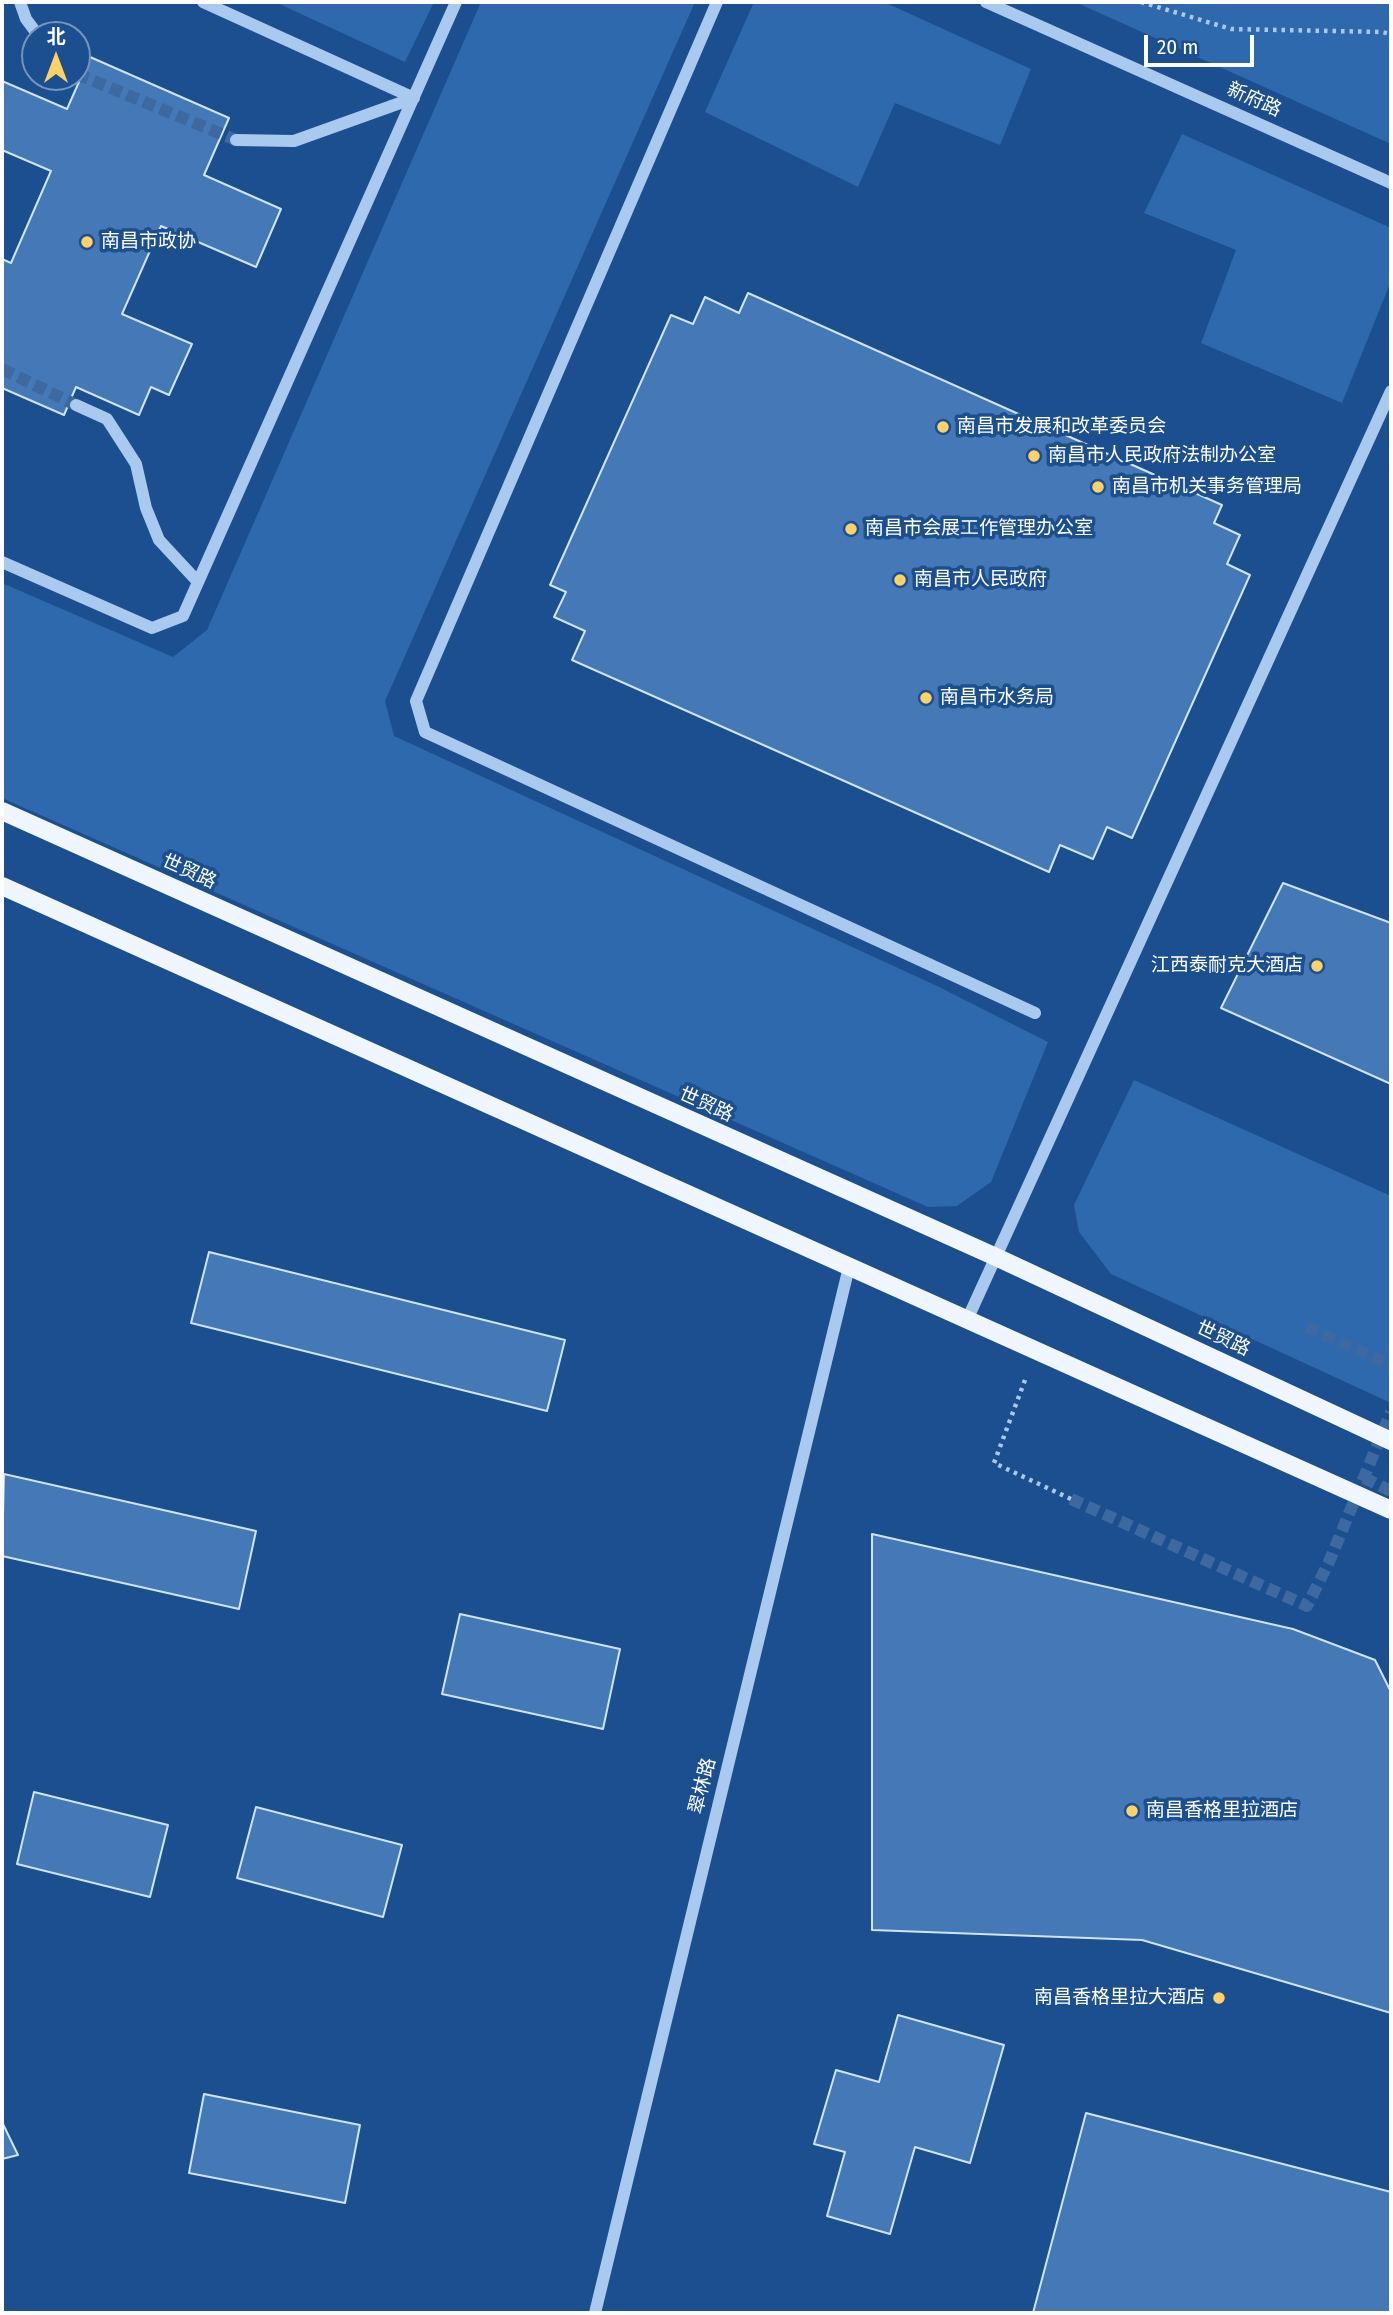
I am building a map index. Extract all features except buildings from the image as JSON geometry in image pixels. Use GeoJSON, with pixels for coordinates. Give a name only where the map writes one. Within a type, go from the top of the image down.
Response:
{"type":"FeatureCollection","features":[{"type":"Feature","properties":{"kind":"main road","name":"世贸路"},"geometry":{"type":"LineString","coordinates":[[2,811],[996,1257],[1391,1441]]}},
{"type":"Feature","properties":{"kind":"main road"},"geometry":{"type":"LineString","coordinates":[[2,886],[1391,1510]]}},
{"type":"Feature","properties":{"kind":"street"},"geometry":{"type":"LineString","coordinates":[[20,2],[28,21]]}},
{"type":"Feature","properties":{"kind":"street"},"geometry":{"type":"LineString","coordinates":[[203,2],[414,98]]}},
{"type":"Feature","properties":{"kind":"street"},"geometry":{"type":"LineString","coordinates":[[2,562],[152,628],[183,616],[456,2]]}},
{"type":"Feature","properties":{"kind":"street"},"geometry":{"type":"LineString","coordinates":[[717,2],[416,701],[425,732],[1035,1013]]}},
{"type":"Feature","properties":{"kind":"street","name":"新府路"},"geometry":{"type":"LineString","coordinates":[[986,2],[1391,183]]}},
{"type":"Feature","properties":{"kind":"street"},"geometry":{"type":"LineString","coordinates":[[236,140],[294,141],[414,98]]}},
{"type":"Feature","properties":{"kind":"street"},"geometry":{"type":"LineString","coordinates":[[967,1320],[1391,391]]}},
{"type":"Feature","properties":{"kind":"street"},"geometry":{"type":"LineString","coordinates":[[76,405],[107,419],[136,464],[146,508],[159,540],[198,582]]}},
{"type":"Feature","properties":{"kind":"street","name":"翠林路"},"geometry":{"type":"LineString","coordinates":[[595,2313],[849,1267]]}},
{"type":"Feature","properties":{"kind":"path"},"geometry":{"type":"LineString","coordinates":[[1141,2],[1231,29],[1391,34]]}},
{"type":"Feature","properties":{"kind":"path"},"geometry":{"type":"LineString","coordinates":[[1025,1380],[994,1463],[1071,1499]]}},
{"type":"Feature","properties":{"kind":"shaded area"},"geometry":{"type":"Polygon","coordinates":[[[275,2],[434,2],[405,62],[275,2]]]}},
{"type":"Feature","properties":{"kind":"shaded area"},"geometry":{"type":"Polygon","coordinates":[[[481,2],[695,2],[385,701],[394,736],[937,986],[1048,1042],[991,1182],[957,1206],[928,1207],[2,798],[2,583],[173,657],[207,630],[481,2]]]}},
{"type":"Feature","properties":{"kind":"shaded area"},"geometry":{"type":"Polygon","coordinates":[[[754,2],[884,2],[1031,69],[1000,145],[895,103],[858,187],[705,112],[754,2]]]}},
{"type":"Feature","properties":{"kind":"shaded area"},"geometry":{"type":"Polygon","coordinates":[[[1075,2],[1391,2],[1391,144],[1075,2]]]}},
{"type":"Feature","properties":{"kind":"shaded area"},"geometry":{"type":"Polygon","coordinates":[[[1182,134],[1391,228],[1391,281],[1342,403],[1201,343],[1236,250],[1144,213],[1182,134]]]}},
{"type":"Feature","properties":{"kind":"shaded area"},"geometry":{"type":"Polygon","coordinates":[[[1134,1080],[1391,1196],[1391,1403],[1111,1274],[1079,1232],[1074,1205],[1134,1080]]]}},
{"type":"Feature","properties":{"kind":"tunnel"},"geometry":{"type":"LineString","coordinates":[[91,80],[236,140]]}},
{"type":"Feature","properties":{"kind":"tunnel"},"geometry":{"type":"LineString","coordinates":[[2,369],[76,405]]}},
{"type":"Feature","properties":{"kind":"tunnel"},"geometry":{"type":"LineString","coordinates":[[1307,1327],[1391,1365]]}},
{"type":"Feature","properties":{"kind":"tunnel"},"geometry":{"type":"LineString","coordinates":[[1071,1499],[1307,1606],[1329,1562],[1391,1412]]}},
{"type":"Feature","properties":{"kind":"tunnel"},"geometry":{"type":"LineString","coordinates":[[1364,1478],[1391,1491]]}},
{"type":"Feature","properties":{"kind":"place","name":"南昌市政协"},"geometry":{"type":"Point","coordinates":[87,242]}},
{"type":"Feature","properties":{"kind":"place","name":"南昌市发展和改革委员会"},"geometry":{"type":"Point","coordinates":[943,427]}},
{"type":"Feature","properties":{"kind":"place","name":"南昌市人民政府法制办公室"},"geometry":{"type":"Point","coordinates":[1034,456]}},
{"type":"Feature","properties":{"kind":"place","name":"南昌市机关事务管理局"},"geometry":{"type":"Point","coordinates":[1098,487]}},
{"type":"Feature","properties":{"kind":"place","name":"南昌市会展工作管理办公室"},"geometry":{"type":"Point","coordinates":[851,529]}},
{"type":"Feature","properties":{"kind":"place","name":"南昌市人民政府"},"geometry":{"type":"Point","coordinates":[900,580]}},
{"type":"Feature","properties":{"kind":"place","name":"南昌市水务局"},"geometry":{"type":"Point","coordinates":[926,698]}},
{"type":"Feature","properties":{"kind":"place","name":"江西泰耐克大酒店"},"geometry":{"type":"Point","coordinates":[1317,966]}},
{"type":"Feature","properties":{"kind":"place","name":"南昌香格里拉酒店"},"geometry":{"type":"Point","coordinates":[1132,1811]}},
{"type":"Feature","properties":{"kind":"place","name":"南昌香格里拉大酒店"},"geometry":{"type":"Point","coordinates":[1219,1998]}}]}
